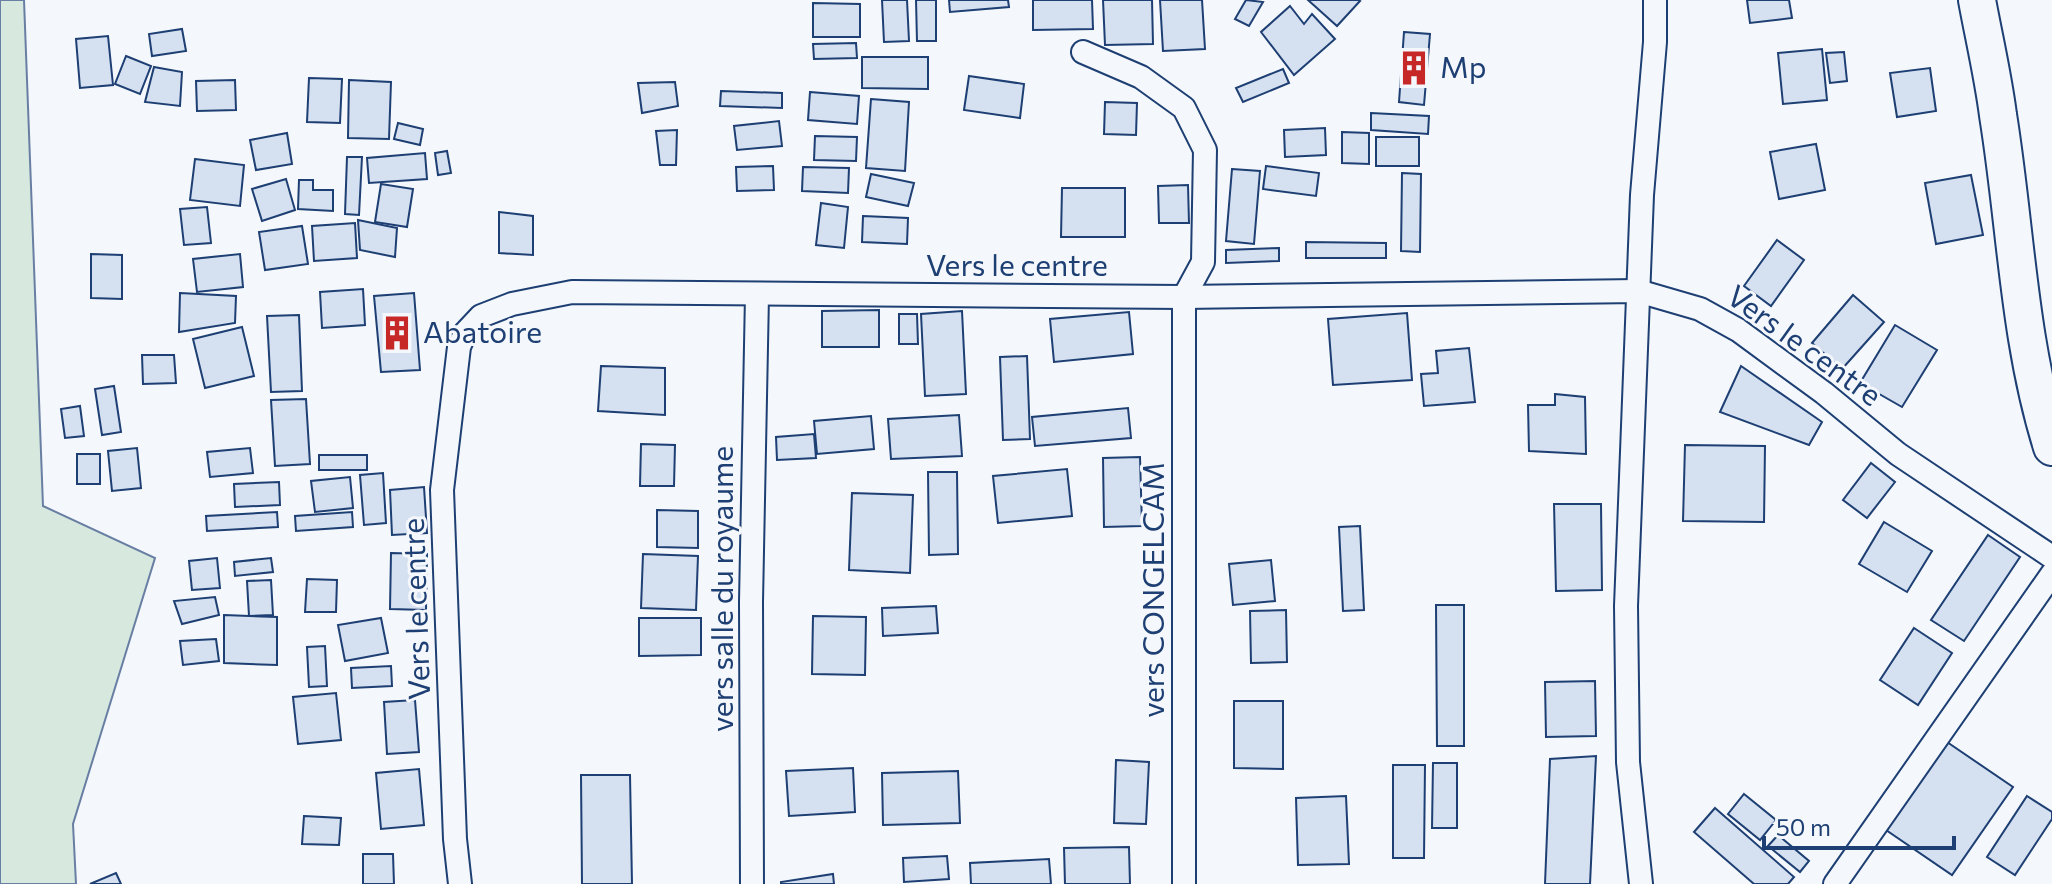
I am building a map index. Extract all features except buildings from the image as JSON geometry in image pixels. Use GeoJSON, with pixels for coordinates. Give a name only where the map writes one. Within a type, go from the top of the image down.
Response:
{"type":"FeatureCollection","features":[{"type":"Feature","properties":{"kind":"main road"},"geometry":{"type":"LineString","coordinates":[[1977,0],[1999,116],[2014,256],[2030,353],[2052,447]]}},
{"type":"Feature","properties":{"kind":"street"},"geometry":{"type":"LineString","coordinates":[[1641,884],[1628,762],[1626,606],[1642,195],[1655,42],[1655,0]]}},
{"type":"Feature","properties":{"kind":"street"},"geometry":{"type":"LineString","coordinates":[[1083,52],[1141,77],[1184,108],[1205,150],[1203,262],[1184,297]]}},
{"type":"Feature","properties":{"kind":"street","name":"Vers le centre"},"geometry":{"type":"LineString","coordinates":[[460,884],[455,839],[442,490],[459,347],[465,333],[481,316],[512,304],[572,292],[1184,297],[1638,291],[1700,309],[1738,330],[1824,393],[1898,454],[2052,557]]}},
{"type":"Feature","properties":{"kind":"street","name":"vers salle du royaume"},"geometry":{"type":"LineString","coordinates":[[752,884],[751,602],[757,295]]}},
{"type":"Feature","properties":{"kind":"street","name":"vers CONGELCAM"},"geometry":{"type":"LineString","coordinates":[[1184,297],[1184,884]]}},
{"type":"Feature","properties":{"kind":"street"},"geometry":{"type":"LineString","coordinates":[[1835,884],[2052,574]]}},
{"type":"Feature","properties":{"kind":"shaded area"},"geometry":{"type":"Polygon","coordinates":[[[0,0],[24,0],[43,506],[155,558],[73,824],[76,884],[0,884],[0,0]]]}},
{"type":"Feature","properties":{"kind":"place","name":"Mp"},"geometry":{"type":"Point","coordinates":[1414,68]}},
{"type":"Feature","properties":{"kind":"place","name":"Abatoire"},"geometry":{"type":"Point","coordinates":[397,333]}}]}
